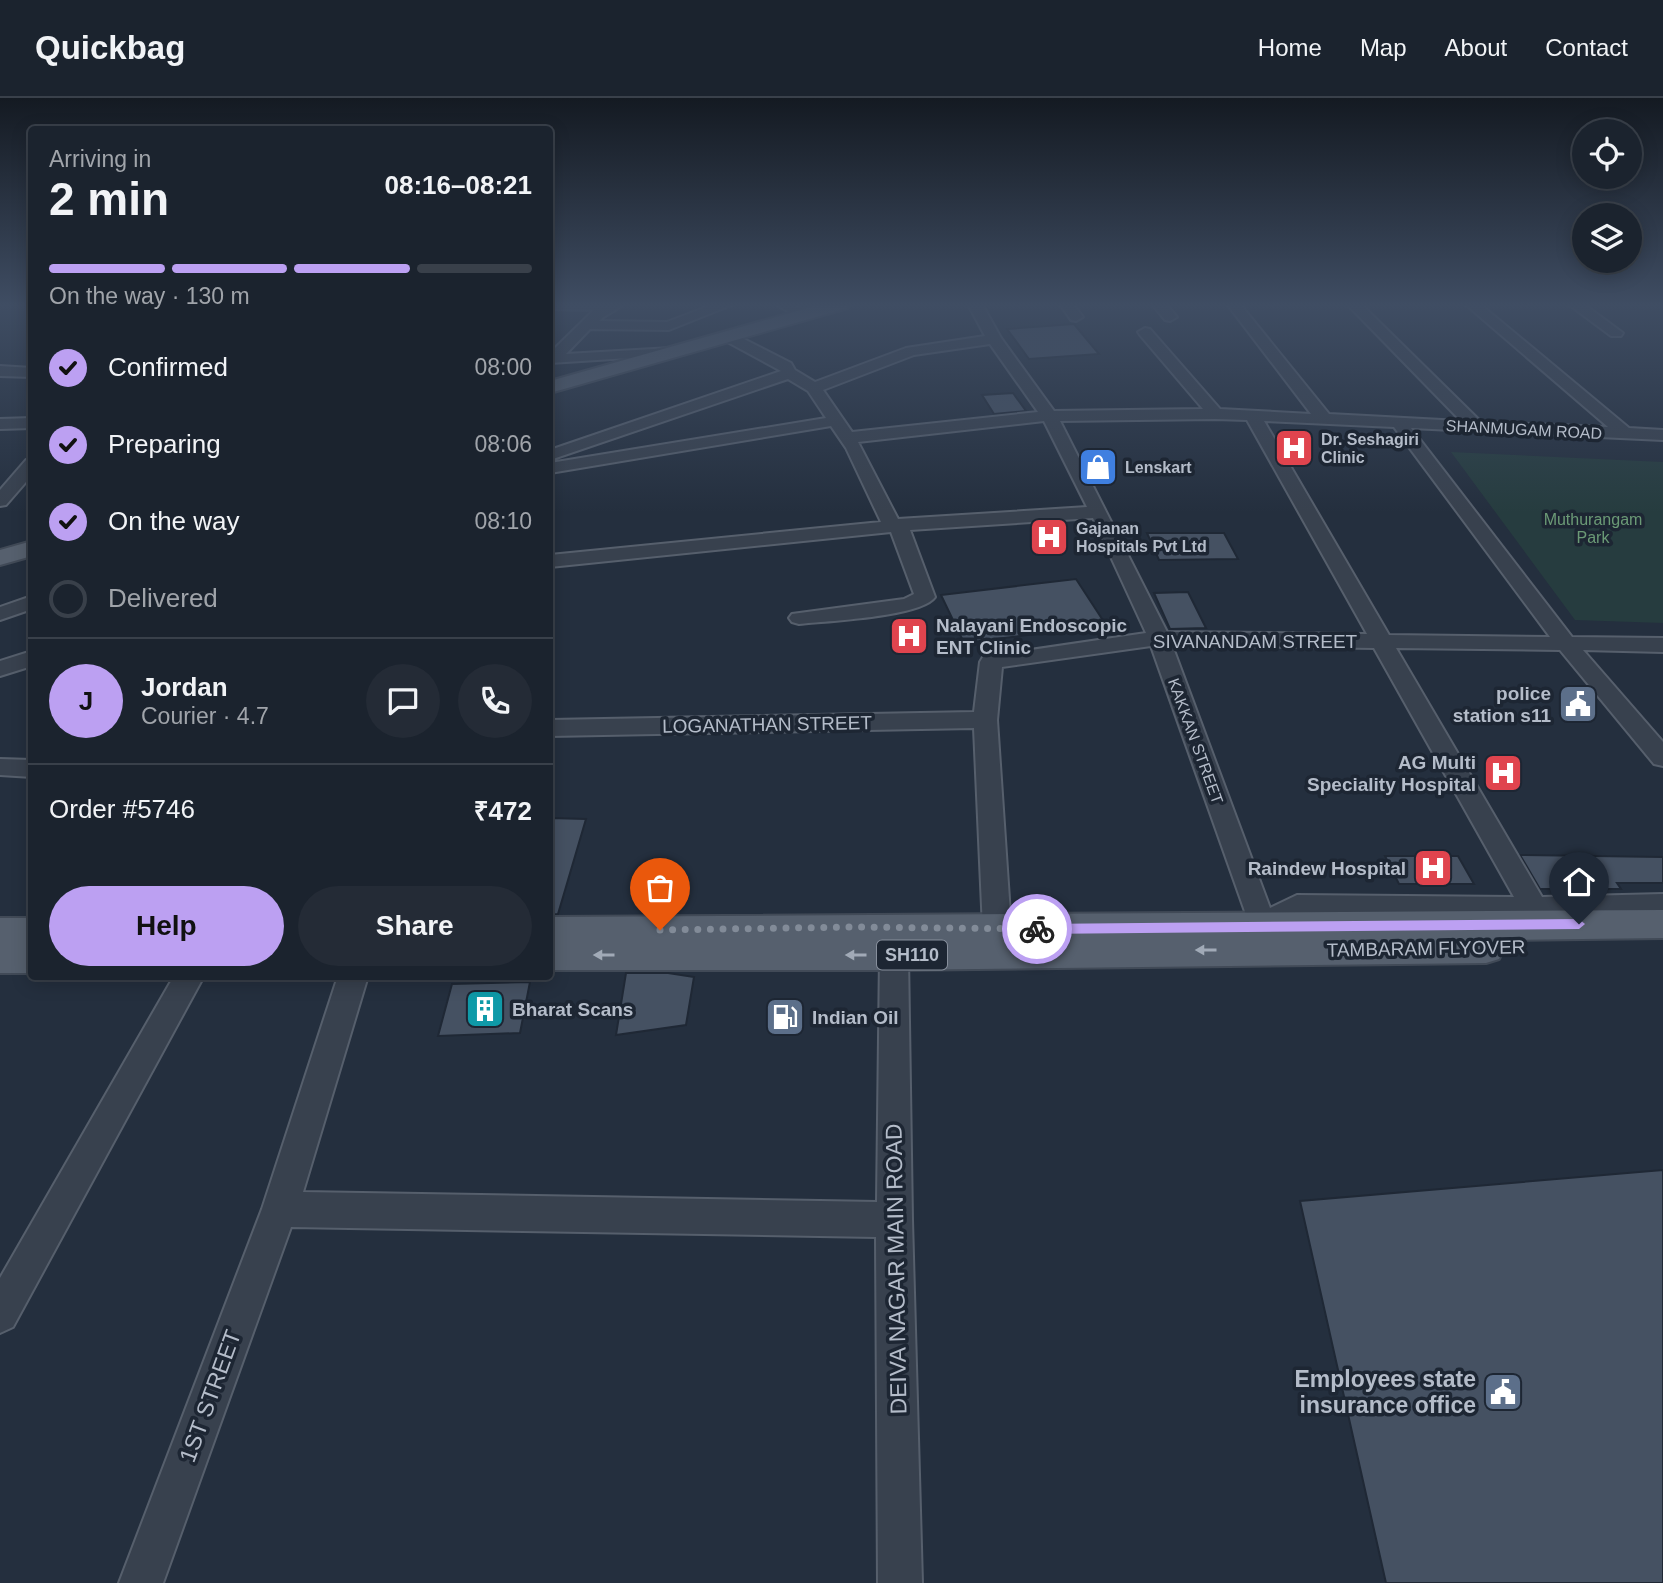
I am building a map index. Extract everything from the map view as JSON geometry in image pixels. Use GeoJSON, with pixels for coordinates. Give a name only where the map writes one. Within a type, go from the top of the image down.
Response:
{"type":"FeatureCollection","features":[{"type":"Feature","properties":{"kind":"main road"},"geometry":{"type":"LineString","coordinates":[[553,386],[597,373]]}},
{"type":"Feature","properties":{"kind":"main road"},"geometry":{"type":"LineString","coordinates":[[0,558],[28,549]]}},
{"type":"Feature","properties":{"kind":"main road","name":"TAMBARAM FLYOVER"},"geometry":{"type":"LineString","coordinates":[[1269,938],[1663,924]]}},
{"type":"Feature","properties":{"kind":"main road","name":"SH110"},"geometry":{"type":"LineString","coordinates":[[553,931],[855,927],[1269,938]]}},
{"type":"Feature","properties":{"kind":"main road"},"geometry":{"type":"LineString","coordinates":[[0,933],[28,933]]}},
{"type":"Feature","properties":{"kind":"main road","name":"TAMBARAM FLYOVER"},"geometry":{"type":"LineString","coordinates":[[1309,937],[1663,946]]}},
{"type":"Feature","properties":{"kind":"main road","name":"SH110"},"geometry":{"type":"LineString","coordinates":[[553,955],[894,955],[1269,938]]}},
{"type":"Feature","properties":{"kind":"main road"},"geometry":{"type":"LineString","coordinates":[[0,958],[28,958]]}},
{"type":"Feature","properties":{"kind":"street"},"geometry":{"type":"LineString","coordinates":[[553,454],[788,373]]}},
{"type":"Feature","properties":{"kind":"street"},"geometry":{"type":"LineString","coordinates":[[790,373],[814,388],[847,438],[895,525],[921,581],[925,597],[909,605],[799,618]]}},
{"type":"Feature","properties":{"kind":"street"},"geometry":{"type":"LineString","coordinates":[[814,388],[853,373]]}},
{"type":"Feature","properties":{"kind":"street","name":"KAKKAN STREET"},"geometry":{"type":"LineString","coordinates":[[1018,373],[1049,416],[1099,512],[1158,638],[1269,938]]}},
{"type":"Feature","properties":{"kind":"street"},"geometry":{"type":"LineString","coordinates":[[1180,373],[1215,414]]}},
{"type":"Feature","properties":{"kind":"street"},"geometry":{"type":"LineString","coordinates":[[1288,373],[1324,419]]}},
{"type":"Feature","properties":{"kind":"street"},"geometry":{"type":"LineString","coordinates":[[1423,373],[1478,428]]}},
{"type":"Feature","properties":{"kind":"street"},"geometry":{"type":"LineString","coordinates":[[1554,373],[1626,434]]}},
{"type":"Feature","properties":{"kind":"street"},"geometry":{"type":"LineString","coordinates":[[718,397],[738,437]]}},
{"type":"Feature","properties":{"kind":"street"},"geometry":{"type":"LineString","coordinates":[[1253,415],[1534,908]]}},
{"type":"Feature","properties":{"kind":"street","name":"SHANMUGAM ROAD"},"geometry":{"type":"LineString","coordinates":[[1049,416],[1253,415],[1663,435]]}},
{"type":"Feature","properties":{"kind":"street"},"geometry":{"type":"LineString","coordinates":[[847,438],[1049,416]]}},
{"type":"Feature","properties":{"kind":"street"},"geometry":{"type":"LineString","coordinates":[[553,468],[834,421]]}},
{"type":"Feature","properties":{"kind":"street"},"geometry":{"type":"LineString","coordinates":[[1398,422],[1566,644],[1663,758]]}},
{"type":"Feature","properties":{"kind":"street"},"geometry":{"type":"LineString","coordinates":[[0,424],[28,423]]}},
{"type":"Feature","properties":{"kind":"street"},"geometry":{"type":"LineString","coordinates":[[0,501],[28,469]]}},
{"type":"Feature","properties":{"kind":"street"},"geometry":{"type":"LineString","coordinates":[[553,562],[895,525],[1099,512]]}},
{"type":"Feature","properties":{"kind":"street"},"geometry":{"type":"LineString","coordinates":[[0,614],[28,604]]}},
{"type":"Feature","properties":{"kind":"street","name":"SIVANANDAM STREET"},"geometry":{"type":"LineString","coordinates":[[997,929],[985,720],[992,662],[1158,638],[1663,645]]}},
{"type":"Feature","properties":{"kind":"street"},"geometry":{"type":"LineString","coordinates":[[0,669],[28,659]]}},
{"type":"Feature","properties":{"kind":"street","name":"LOGANATHAN STREET"},"geometry":{"type":"LineString","coordinates":[[553,727],[985,720]]}},
{"type":"Feature","properties":{"kind":"street"},"geometry":{"type":"LineString","coordinates":[[0,767],[28,769]]}},
{"type":"Feature","properties":{"kind":"street"},"geometry":{"type":"LineString","coordinates":[[1269,938],[1297,905],[1534,908],[1663,905]]}},
{"type":"Feature","properties":{"kind":"street","name":"DEIVA NAGAR MAIN ROAD"},"geometry":{"type":"LineString","coordinates":[[894,955],[894,1220],[900,1583]]}},
{"type":"Feature","properties":{"kind":"street"},"geometry":{"type":"LineString","coordinates":[[0,1314],[188,980]]}},
{"type":"Feature","properties":{"kind":"street"},"geometry":{"type":"LineString","coordinates":[[352,980],[280,1209],[894,1220]]}},
{"type":"Feature","properties":{"kind":"street","name":"1ST STREET"},"geometry":{"type":"LineString","coordinates":[[141,1583],[280,1209]]}},
{"type":"Feature","properties":{"kind":"green space","name":"Muthurangam Park"},"geometry":{"type":"Polygon","coordinates":[[[1451,452],[1663,462],[1663,623],[1575,620],[1451,452]]]}},
{"type":"Feature","properties":{"kind":"building"},"geometry":{"type":"Polygon","coordinates":[[[1013,393],[1026,411],[994,414],[982,395],[1013,393]]]}},
{"type":"Feature","properties":{"kind":"building"},"geometry":{"type":"Polygon","coordinates":[[[1147,533],[1224,533],[1238,559],[1159,560],[1147,533]]]}},
{"type":"Feature","properties":{"kind":"building"},"geometry":{"type":"Polygon","coordinates":[[[1076,579],[1106,625],[964,643],[941,595],[1076,579]]]}},
{"type":"Feature","properties":{"kind":"building"},"geometry":{"type":"Polygon","coordinates":[[[1188,592],[1206,628],[1170,629],[1154,593],[1188,592]]]}},
{"type":"Feature","properties":{"kind":"building"},"geometry":{"type":"Polygon","coordinates":[[[553,818],[586,819],[558,914],[553,915],[553,818]]]}},
{"type":"Feature","properties":{"kind":"building"},"geometry":{"type":"Polygon","coordinates":[[[1520,855],[1663,857],[1663,883],[1617,883],[1621,889],[1540,889],[1520,855]]]}},
{"type":"Feature","properties":{"kind":"building"},"geometry":{"type":"Polygon","coordinates":[[[1385,856],[1458,856],[1474,884],[1399,884],[1385,856]]]}},
{"type":"Feature","properties":{"kind":"building"},"geometry":{"type":"Polygon","coordinates":[[[626,973],[668,973],[694,977],[686,1025],[616,1035],[626,973]]]}},
{"type":"Feature","properties":{"kind":"building","name":"Bharat Scans"},"geometry":{"type":"Polygon","coordinates":[[[530,982],[520,1033],[438,1036],[452,984],[530,982]]]}},
{"type":"Feature","properties":{"kind":"building","name":"Employees state insurance office"},"geometry":{"type":"Polygon","coordinates":[[[1663,1170],[1663,1583],[1386,1583],[1300,1201],[1663,1170]]]}},
{"type":"Feature","properties":{"kind":"way so far"},"geometry":{"type":"LineString","coordinates":[[660,930],[855,927],[1037,929]]}},
{"type":"Feature","properties":{"kind":"place","name":"Dr. Seshagiri Clinic"},"geometry":{"type":"Point","coordinates":[1294,448]}},
{"type":"Feature","properties":{"kind":"place","name":"Lenskart"},"geometry":{"type":"Point","coordinates":[1098,467]}},
{"type":"Feature","properties":{"kind":"place","name":"Gajanan Hospitals Pvt Ltd"},"geometry":{"type":"Point","coordinates":[1049,537]}},
{"type":"Feature","properties":{"kind":"place","name":"Nalayani Endoscopic ENT Clinic"},"geometry":{"type":"Point","coordinates":[909,636]}},
{"type":"Feature","properties":{"kind":"place","name":"police station s11"},"geometry":{"type":"Point","coordinates":[1578,704]}},
{"type":"Feature","properties":{"kind":"place","name":"AG Multi Speciality Hospital"},"geometry":{"type":"Point","coordinates":[1503,773]}},
{"type":"Feature","properties":{"kind":"place","name":"Raindew Hospital"},"geometry":{"type":"Point","coordinates":[1433,868]}},
{"type":"Feature","properties":{"kind":"place","name":"Bharat Scans"},"geometry":{"type":"Point","coordinates":[485,1009]}},
{"type":"Feature","properties":{"kind":"place","name":"Indian Oil"},"geometry":{"type":"Point","coordinates":[785,1017]}},
{"type":"Feature","properties":{"kind":"place","name":"Employees state insurance office"},"geometry":{"type":"Point","coordinates":[1503,1392]}},
{"type":"Feature","properties":{"kind":"route"},"geometry":{"type":"LineString","coordinates":[[1037,929],[1579,924]]}}]}
